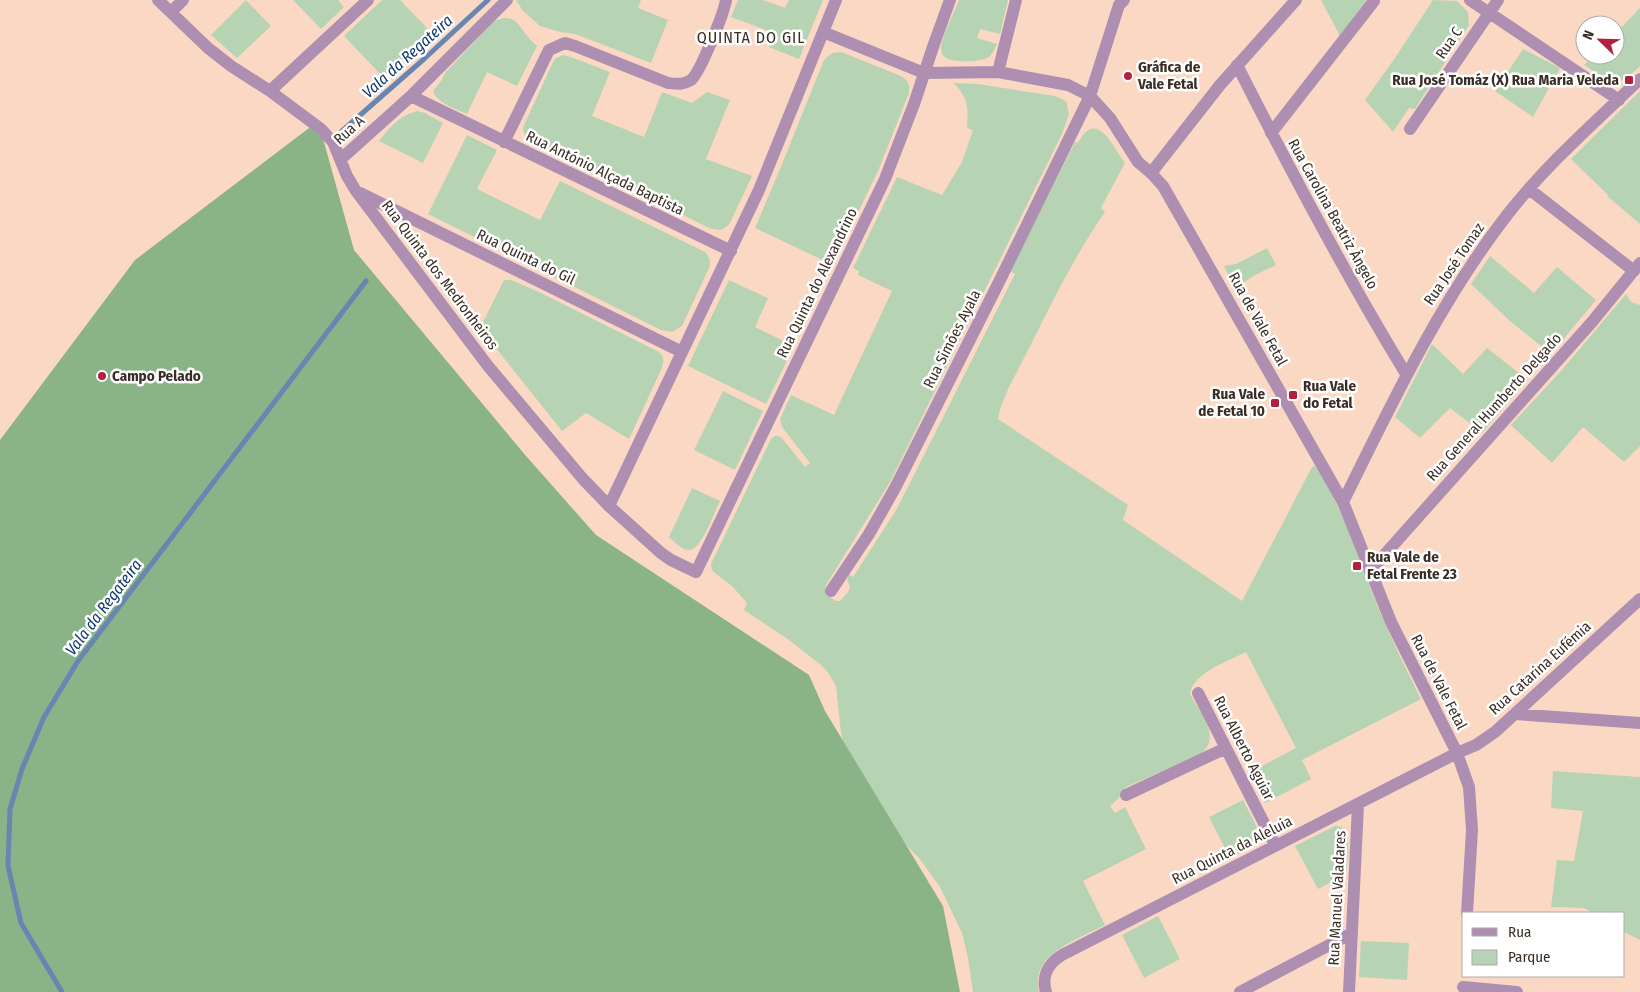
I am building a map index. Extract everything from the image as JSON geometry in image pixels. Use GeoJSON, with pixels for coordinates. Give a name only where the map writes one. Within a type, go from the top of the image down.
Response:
{"type":"FeatureCollection","features":[{"type":"Feature","properties":{"kind":"street","name":"Rua Quinta dos Medronheiros"},"geometry":{"type":"LineString","coordinates":[[158,0],[216,54],[321,129],[333,142],[347,176],[356,191],[488,366],[608,506],[661,553],[696,572]]}},
{"type":"Feature","properties":{"kind":"street"},"geometry":{"type":"LineString","coordinates":[[171,12],[183,0]]}},
{"type":"Feature","properties":{"kind":"street"},"geometry":{"type":"LineString","coordinates":[[270,91],[368,0]]}},
{"type":"Feature","properties":{"kind":"street","name":"Rua A"},"geometry":{"type":"LineString","coordinates":[[341,159],[411,96],[507,0]]}},
{"type":"Feature","properties":{"kind":"street","name":"Rua António Alçada Baptista"},"geometry":{"type":"LineString","coordinates":[[726,0],[700,69],[692,79],[679,85],[565,43],[548,50],[504,142],[731,251]]}},
{"type":"Feature","properties":{"kind":"street"},"geometry":{"type":"LineString","coordinates":[[608,506],[759,190],[836,0]]}},
{"type":"Feature","properties":{"kind":"street","name":"Rua Quinta do Alexandrino"},"geometry":{"type":"LineString","coordinates":[[696,572],[885,179],[914,104],[950,0]]}},
{"type":"Feature","properties":{"kind":"street"},"geometry":{"type":"LineString","coordinates":[[998,72],[1016,0]]}},
{"type":"Feature","properties":{"kind":"street","name":"Rua Simões Ayala"},"geometry":{"type":"LineString","coordinates":[[831,591],[870,534],[895,488],[1090,96],[1119,5],[1124,0]]}},
{"type":"Feature","properties":{"kind":"street"},"geometry":{"type":"LineString","coordinates":[[1152,173],[1161,158],[1237,66],[1296,0]]}},
{"type":"Feature","properties":{"kind":"street"},"geometry":{"type":"LineString","coordinates":[[1470,0],[1619,100]]}},
{"type":"Feature","properties":{"kind":"street","name":"Rua C"},"geometry":{"type":"LineString","coordinates":[[1410,129],[1498,0]]}},
{"type":"Feature","properties":{"kind":"street"},"geometry":{"type":"LineString","coordinates":[[1271,133],[1374,1]]}},
{"type":"Feature","properties":{"kind":"street"},"geometry":{"type":"LineString","coordinates":[[823,32],[924,73],[998,72],[1068,86],[1090,96]]}},
{"type":"Feature","properties":{"kind":"street","name":"Rua Carolina Beatriz Ângelo"},"geometry":{"type":"LineString","coordinates":[[1237,66],[1271,133],[1368,311],[1406,374]]}},
{"type":"Feature","properties":{"kind":"street","name":"Rua José Tomaz"},"geometry":{"type":"LineString","coordinates":[[1343,502],[1426,336],[1506,216],[1529,189],[1640,79]]}},
{"type":"Feature","properties":{"kind":"street"},"geometry":{"type":"LineString","coordinates":[[411,96],[504,142]]}},
{"type":"Feature","properties":{"kind":"street","name":"Rua de Vale Fetal"},"geometry":{"type":"LineString","coordinates":[[1090,96],[1110,118],[1138,162],[1152,173],[1163,186],[1343,502],[1391,622],[1457,753],[1469,787],[1472,830],[1467,912]]}},
{"type":"Feature","properties":{"kind":"street"},"geometry":{"type":"LineString","coordinates":[[1529,189],[1637,267]]}},
{"type":"Feature","properties":{"kind":"street","name":"Rua Quinta do Gil"},"geometry":{"type":"LineString","coordinates":[[356,191],[682,352]]}},
{"type":"Feature","properties":{"kind":"street","name":"Rua General Humberto Delgado"},"geometry":{"type":"LineString","coordinates":[[1370,571],[1592,322],[1637,267]]}},
{"type":"Feature","properties":{"kind":"street","name":"Rua Catarina Eufémia"},"geometry":{"type":"LineString","coordinates":[[1457,753],[1476,745],[1515,714],[1640,599]]}},
{"type":"Feature","properties":{"kind":"street","name":"Rua Alberto Aguiar"},"geometry":{"type":"LineString","coordinates":[[1198,693],[1276,845]]}},
{"type":"Feature","properties":{"kind":"street"},"geometry":{"type":"LineString","coordinates":[[1515,714],[1640,723]]}},
{"type":"Feature","properties":{"kind":"street"},"geometry":{"type":"LineString","coordinates":[[1126,795],[1226,748]]}},
{"type":"Feature","properties":{"kind":"street","name":"Rua Quinta da Aleluia"},"geometry":{"type":"LineString","coordinates":[[1046,992],[1044,983],[1049,967],[1054,960],[1062,955],[1457,753]]}},
{"type":"Feature","properties":{"kind":"street","name":"Rua Manuel Valadares"},"geometry":{"type":"LineString","coordinates":[[1349,992],[1358,805]]}},
{"type":"Feature","properties":{"kind":"street"},"geometry":{"type":"LineString","coordinates":[[1240,992],[1352,933]]}},
{"type":"Feature","properties":{"kind":"street"},"geometry":{"type":"LineString","coordinates":[[1463,984],[1517,992]]}},
{"type":"Feature","properties":{"kind":"green space"},"geometry":{"type":"Polygon","coordinates":[[[246,0],[271,26],[237,58],[211,35],[246,0]]]}},
{"type":"Feature","properties":{"kind":"green space"},"geometry":{"type":"Polygon","coordinates":[[[293,0],[338,0],[344,7],[321,29],[293,0]]]}},
{"type":"Feature","properties":{"kind":"green space"},"geometry":{"type":"Polygon","coordinates":[[[382,0],[400,0],[431,32],[383,77],[344,36],[382,0]]]}},
{"type":"Feature","properties":{"kind":"green space"},"geometry":{"type":"Polygon","coordinates":[[[516,0],[641,0],[638,8],[668,20],[651,63],[575,34],[540,26],[523,11],[516,0]]]}},
{"type":"Feature","properties":{"kind":"green space"},"geometry":{"type":"Polygon","coordinates":[[[738,0],[763,0],[785,8],[789,0],[823,0],[799,59],[769,47],[774,33],[731,17],[738,0]]]}},
{"type":"Feature","properties":{"kind":"green space"},"geometry":{"type":"Polygon","coordinates":[[[959,0],[1008,0],[1000,34],[980,29],[977,38],[997,44],[989,57],[985,59],[974,61],[950,60],[942,54],[943,38],[959,0]]]}},
{"type":"Feature","properties":{"kind":"green space"},"geometry":{"type":"Polygon","coordinates":[[[1321,0],[1367,0],[1340,36],[1321,0]]]}},
{"type":"Feature","properties":{"kind":"green space"},"geometry":{"type":"Polygon","coordinates":[[[1433,0],[1457,1],[1468,12],[1469,25],[1415,109],[1409,108],[1393,132],[1365,100],[1433,0]]]}},
{"type":"Feature","properties":{"kind":"green space"},"geometry":{"type":"Polygon","coordinates":[[[1640,8],[1640,66],[1624,79],[1613,82],[1584,65],[1625,65],[1625,24],[1640,8]]]}},
{"type":"Feature","properties":{"kind":"green space"},"geometry":{"type":"Polygon","coordinates":[[[503,18],[516,22],[537,46],[517,86],[487,72],[467,114],[452,108],[438,99],[433,91],[445,73],[494,21],[503,18]]]}},
{"type":"Feature","properties":{"kind":"green space"},"geometry":{"type":"Polygon","coordinates":[[[1523,49],[1560,68],[1533,117],[1495,91],[1523,49]]]}},
{"type":"Feature","properties":{"kind":"green space"},"geometry":{"type":"Polygon","coordinates":[[[841,52],[901,76],[909,85],[909,93],[878,171],[833,265],[755,228],[824,60],[832,53],[841,52]]]}},
{"type":"Feature","properties":{"kind":"green space"},"geometry":{"type":"Polygon","coordinates":[[[563,55],[610,72],[592,116],[644,137],[662,92],[692,103],[707,92],[730,100],[706,159],[752,176],[727,226],[721,230],[709,228],[525,136],[524,125],[553,62],[556,58],[563,55]]]}},
{"type":"Feature","properties":{"kind":"green space"},"geometry":{"type":"Polygon","coordinates":[[[954,83],[978,84],[1055,96],[1066,101],[1069,114],[1062,134],[890,482],[826,585],[828,595],[836,601],[840,601],[847,593],[849,589],[847,580],[849,574],[853,577],[895,512],[1015,274],[1010,271],[1075,142],[1078,143],[1085,133],[1092,129],[1098,130],[1110,141],[1125,163],[1101,208],[1105,212],[1078,254],[1009,387],[998,419],[1128,505],[1123,520],[1242,601],[1312,467],[1315,466],[1341,512],[1384,621],[1421,699],[1302,760],[1311,779],[1265,803],[1249,773],[1296,748],[1246,652],[1212,668],[1204,674],[1197,680],[1190,694],[1207,724],[1210,740],[1207,747],[1201,754],[1126,787],[1118,799],[1110,806],[1115,813],[1125,807],[1146,849],[1083,881],[1105,925],[1070,942],[1049,958],[1041,967],[1038,979],[1039,992],[973,992],[962,933],[940,887],[919,858],[895,834],[850,771],[841,733],[836,686],[829,674],[821,665],[789,640],[744,610],[747,603],[732,586],[712,570],[711,564],[771,439],[779,436],[805,467],[810,463],[782,427],[780,419],[791,395],[834,415],[892,291],[858,275],[859,271],[853,268],[897,177],[942,195],[962,162],[973,130],[967,128],[968,114],[965,99],[954,83]]]}},
{"type":"Feature","properties":{"kind":"green space"},"geometry":{"type":"Polygon","coordinates":[[[1640,91],[1640,224],[1607,196],[1571,159],[1640,91]]]}},
{"type":"Feature","properties":{"kind":"green space"},"geometry":{"type":"Polygon","coordinates":[[[417,111],[425,113],[443,123],[423,163],[379,141],[400,119],[417,111]]]}},
{"type":"Feature","properties":{"kind":"green space"},"geometry":{"type":"Polygon","coordinates":[[[313,125],[322,135],[354,250],[526,456],[596,535],[809,675],[825,711],[943,906],[960,992],[0,992],[0,440],[135,260],[313,125]]]}},
{"type":"Feature","properties":{"kind":"green space"},"geometry":{"type":"Polygon","coordinates":[[[467,135],[497,150],[477,189],[540,220],[560,181],[705,252],[710,260],[709,268],[682,326],[672,332],[661,330],[428,214],[467,135]]]}},
{"type":"Feature","properties":{"kind":"green space"},"geometry":{"type":"Polygon","coordinates":[[[1267,248],[1276,265],[1246,281],[1238,291],[1238,296],[1224,266],[1236,264],[1267,248]]]}},
{"type":"Feature","properties":{"kind":"green space"},"geometry":{"type":"Polygon","coordinates":[[[1490,256],[1534,293],[1557,267],[1596,300],[1551,354],[1510,321],[1471,284],[1490,256]]]}},
{"type":"Feature","properties":{"kind":"green space"},"geometry":{"type":"Polygon","coordinates":[[[504,280],[511,280],[539,292],[661,354],[663,365],[629,439],[586,413],[562,431],[480,328],[504,280]]]}},
{"type":"Feature","properties":{"kind":"green space"},"geometry":{"type":"Polygon","coordinates":[[[729,280],[768,298],[755,327],[794,346],[766,404],[688,366],[729,280]]]}},
{"type":"Feature","properties":{"kind":"green space"},"geometry":{"type":"Polygon","coordinates":[[[1626,294],[1631,302],[1640,305],[1640,446],[1624,462],[1583,427],[1552,463],[1511,425],[1561,371],[1626,294]]]}},
{"type":"Feature","properties":{"kind":"green space"},"geometry":{"type":"Polygon","coordinates":[[[1432,344],[1463,374],[1487,348],[1528,380],[1482,433],[1450,408],[1420,438],[1395,417],[1432,344]]]}},
{"type":"Feature","properties":{"kind":"green space"},"geometry":{"type":"Polygon","coordinates":[[[723,391],[763,411],[735,470],[694,450],[723,391]]]}},
{"type":"Feature","properties":{"kind":"green space"},"geometry":{"type":"Polygon","coordinates":[[[692,488],[720,501],[703,538],[694,549],[686,550],[669,537],[692,488]]]}},
{"type":"Feature","properties":{"kind":"green space"},"geometry":{"type":"Polygon","coordinates":[[[1553,771],[1640,777],[1640,940],[1625,932],[1625,912],[1591,912],[1584,908],[1551,907],[1557,860],[1574,861],[1583,811],[1551,808],[1553,771]]]}},
{"type":"Feature","properties":{"kind":"green space"},"geometry":{"type":"Polygon","coordinates":[[[1243,800],[1260,833],[1259,838],[1249,849],[1230,858],[1209,817],[1243,800]]]}},
{"type":"Feature","properties":{"kind":"green space"},"geometry":{"type":"Polygon","coordinates":[[[1335,826],[1341,827],[1348,837],[1346,874],[1318,889],[1295,846],[1335,826]]]}},
{"type":"Feature","properties":{"kind":"green space"},"geometry":{"type":"Polygon","coordinates":[[[1158,916],[1180,959],[1144,978],[1122,935],[1158,916]]]}},
{"type":"Feature","properties":{"kind":"green space"},"geometry":{"type":"Polygon","coordinates":[[[1361,941],[1409,943],[1407,980],[1359,977],[1361,941]]]}},
{"type":"Feature","properties":{"kind":"waterway","name":"Vala da Regateira"},"geometry":{"type":"LineString","coordinates":[[342,131],[488,0]]}},
{"type":"Feature","properties":{"kind":"waterway","name":"Vala da Regateira"},"geometry":{"type":"LineString","coordinates":[[62,992],[21,923],[8,866],[10,809],[22,769],[44,717],[78,661],[366,281]]}},
{"type":"Feature","properties":{"kind":"place","name":"Gráfica de Vale Fetal"},"geometry":{"type":"Point","coordinates":[1128,76]}},
{"type":"Feature","properties":{"kind":"place","name":"Rua José Tomáz (X) Rua Maria Veleda"},"geometry":{"type":"Point","coordinates":[1629,80]}},
{"type":"Feature","properties":{"kind":"place","name":"Campo Pelado"},"geometry":{"type":"Point","coordinates":[102,376]}},
{"type":"Feature","properties":{"kind":"place","name":"Rua Vale do Fetal"},"geometry":{"type":"Point","coordinates":[1293,395]}},
{"type":"Feature","properties":{"kind":"place","name":"Rua Vale de Fetal 10"},"geometry":{"type":"Point","coordinates":[1275,403]}},
{"type":"Feature","properties":{"kind":"place","name":"Rua Vale de Fetal Frente 23"},"geometry":{"type":"Point","coordinates":[1357,566]}},
{"type":"Feature","properties":{"kind":"district","name":"QUINTA DO GIL"},"geometry":{"type":"Point","coordinates":[751,37]}}]}
